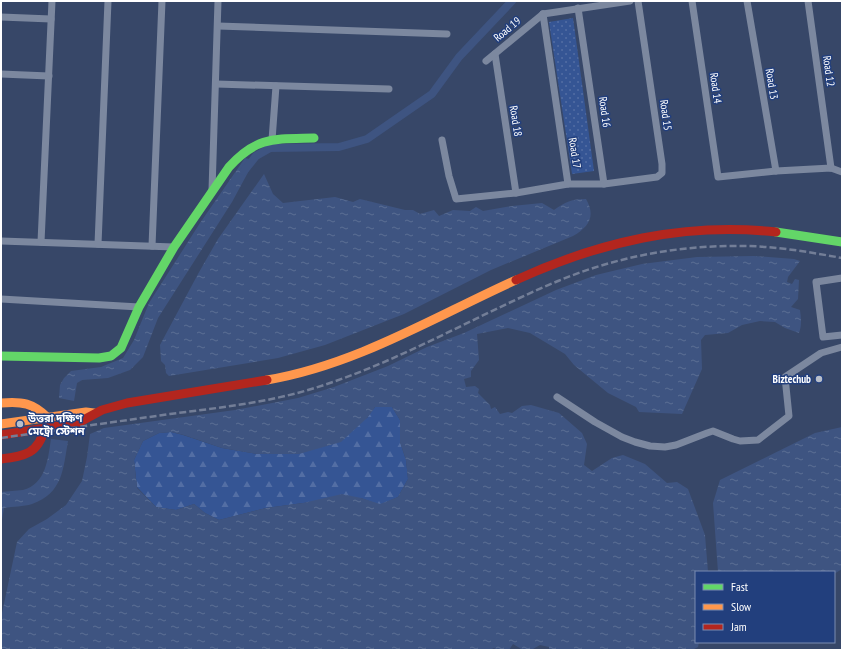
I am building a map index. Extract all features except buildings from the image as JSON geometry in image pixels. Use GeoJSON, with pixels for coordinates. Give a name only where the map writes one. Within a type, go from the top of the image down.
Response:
{"type":"FeatureCollection","features":[{"type":"Feature","properties":{"kind":"main road"},"geometry":{"type":"LineString","coordinates":[[1,356],[94,358],[111,356],[121,348],[140,307],[174,246],[238,155],[254,145],[272,140],[314,138]]}},
{"type":"Feature","properties":{"kind":"main road"},"geometry":{"type":"LineString","coordinates":[[1,435],[78,424],[94,413],[127,403],[285,378],[340,362],[554,263],[585,252],[635,238],[682,231],[743,230],[776,232],[842,242]]}},
{"type":"Feature","properties":{"kind":"main road"},"geometry":{"type":"LineString","coordinates":[[1,403],[24,402],[39,408],[48,418]]}},
{"type":"Feature","properties":{"kind":"main road"},"geometry":{"type":"LineString","coordinates":[[1,424],[86,412],[94,413]]}},
{"type":"Feature","properties":{"kind":"main road"},"geometry":{"type":"LineString","coordinates":[[1,459],[23,455],[34,449],[42,441],[45,428]]}},
{"type":"Feature","properties":{"kind":"street"},"geometry":{"type":"LineString","coordinates":[[41,242],[52,1]]}},
{"type":"Feature","properties":{"kind":"street"},"geometry":{"type":"LineString","coordinates":[[98,244],[108,1]]}},
{"type":"Feature","properties":{"kind":"street"},"geometry":{"type":"LineString","coordinates":[[152,246],[162,1]]}},
{"type":"Feature","properties":{"kind":"street"},"geometry":{"type":"LineString","coordinates":[[212,190],[218,1]]}},
{"type":"Feature","properties":{"kind":"street"},"geometry":{"type":"LineString","coordinates":[[542,14],[630,1]]}},
{"type":"Feature","properties":{"kind":"street","name":"Road 15"},"geometry":{"type":"LineString","coordinates":[[604,184],[658,177],[662,173],[662,164],[638,1]]}},
{"type":"Feature","properties":{"kind":"street","name":"Road 14"},"geometry":{"type":"LineString","coordinates":[[692,1],[718,177],[776,171]]}},
{"type":"Feature","properties":{"kind":"street","name":"Road 13"},"geometry":{"type":"LineString","coordinates":[[747,1],[776,171]]}},
{"type":"Feature","properties":{"kind":"street","name":"Road 12"},"geometry":{"type":"LineString","coordinates":[[808,1],[830,168]]}},
{"type":"Feature","properties":{"kind":"street","name":"Road 16"},"geometry":{"type":"LineString","coordinates":[[578,8],[604,184]]}},
{"type":"Feature","properties":{"kind":"street","name":"Road 19"},"geometry":{"type":"LineString","coordinates":[[486,61],[542,14]]}},
{"type":"Feature","properties":{"kind":"street","name":"Road 17"},"geometry":{"type":"LineString","coordinates":[[442,140],[449,176],[456,199],[516,193],[568,184],[542,14]]}},
{"type":"Feature","properties":{"kind":"street"},"geometry":{"type":"LineString","coordinates":[[1,17],[51,19]]}},
{"type":"Feature","properties":{"kind":"street"},"geometry":{"type":"LineString","coordinates":[[218,26],[447,34]]}},
{"type":"Feature","properties":{"kind":"street","name":"Road 18"},"geometry":{"type":"LineString","coordinates":[[495,54],[516,193]]}},
{"type":"Feature","properties":{"kind":"street"},"geometry":{"type":"LineString","coordinates":[[1,74],[49,76]]}},
{"type":"Feature","properties":{"kind":"street"},"geometry":{"type":"LineString","coordinates":[[216,84],[389,89]]}},
{"type":"Feature","properties":{"kind":"street"},"geometry":{"type":"LineString","coordinates":[[272,140],[276,86]]}},
{"type":"Feature","properties":{"kind":"street"},"geometry":{"type":"LineString","coordinates":[[776,171],[830,168],[842,172]]}},
{"type":"Feature","properties":{"kind":"street"},"geometry":{"type":"LineString","coordinates":[[568,184],[604,184]]}},
{"type":"Feature","properties":{"kind":"street"},"geometry":{"type":"LineString","coordinates":[[1,241],[174,246]]}},
{"type":"Feature","properties":{"kind":"street"},"geometry":{"type":"LineString","coordinates":[[842,278],[816,282],[823,337],[842,335]]}},
{"type":"Feature","properties":{"kind":"street"},"geometry":{"type":"LineString","coordinates":[[1,299],[140,307]]}},
{"type":"Feature","properties":{"kind":"street"},"geometry":{"type":"LineString","coordinates":[[557,397],[610,431],[634,442],[650,446],[676,446],[713,431],[733,439],[750,441],[758,440],[789,416],[785,377],[821,353],[842,347]]}},
{"type":"Feature","properties":{"kind":"green space"},"geometry":{"type":"Polygon","coordinates":[[[573,18],[594,171],[572,174],[549,22],[573,18]]]}},
{"type":"Feature","properties":{"kind":"green space"},"geometry":{"type":"Polygon","coordinates":[[[375,407],[392,407],[400,420],[400,442],[406,460],[408,479],[398,497],[380,505],[361,498],[303,503],[266,508],[219,520],[205,513],[194,504],[176,510],[156,507],[137,487],[134,460],[143,441],[159,433],[171,432],[222,448],[257,454],[367,418],[375,407]]]}},
{"type":"Feature","properties":{"kind":"water"},"geometry":{"type":"Polygon","coordinates":[[[245,158],[249,159],[252,165],[232,202],[158,318],[143,357],[130,370],[108,378],[82,380],[77,383],[74,401],[59,398],[60,385],[71,371],[101,367],[123,358],[134,340],[149,303],[200,223],[245,158]]]}},
{"type":"Feature","properties":{"kind":"water"},"geometry":{"type":"Polygon","coordinates":[[[264,174],[273,194],[283,203],[335,197],[353,202],[360,199],[405,210],[413,210],[420,214],[434,210],[439,216],[453,210],[470,211],[476,207],[483,211],[542,203],[554,210],[569,202],[586,199],[589,205],[590,216],[587,225],[579,233],[573,236],[491,270],[404,314],[325,345],[278,358],[169,376],[166,373],[165,365],[161,361],[160,345],[218,239],[264,174]]]}},
{"type":"Feature","properties":{"kind":"water"},"geometry":{"type":"Polygon","coordinates":[[[754,256],[794,259],[800,261],[788,277],[787,282],[792,284],[795,279],[799,280],[798,299],[791,307],[800,310],[801,324],[799,333],[785,328],[775,322],[760,321],[742,325],[728,333],[705,335],[701,340],[702,369],[682,414],[639,412],[636,407],[608,393],[574,365],[565,354],[530,333],[508,328],[477,334],[479,360],[471,371],[471,377],[464,379],[466,387],[475,386],[479,389],[478,393],[490,405],[491,409],[495,407],[500,414],[508,412],[512,413],[522,406],[531,405],[559,413],[582,433],[587,444],[584,465],[592,471],[612,458],[623,455],[645,464],[667,483],[677,482],[688,489],[705,535],[708,571],[695,571],[695,643],[699,643],[698,647],[692,650],[549,650],[549,647],[540,645],[533,649],[523,650],[513,644],[509,650],[497,650],[494,648],[490,650],[1,650],[1,618],[17,542],[29,529],[47,519],[66,505],[82,481],[90,434],[104,428],[235,410],[298,398],[334,387],[388,366],[427,347],[464,333],[556,290],[596,275],[642,264],[697,257],[754,256]],[[375,407],[367,418],[341,442],[299,454],[257,454],[222,448],[171,432],[159,433],[143,441],[134,460],[137,488],[156,507],[176,510],[194,504],[205,513],[219,520],[266,508],[303,503],[342,494],[380,504],[398,497],[408,479],[406,460],[400,442],[400,420],[392,407],[375,407]]]}},
{"type":"Feature","properties":{"kind":"water"},"geometry":{"type":"Polygon","coordinates":[[[842,427],[842,569],[835,573],[835,571],[718,571],[713,503],[720,480],[815,433],[842,427]]]}},
{"type":"Feature","properties":{"kind":"water"},"geometry":{"type":"Polygon","coordinates":[[[51,439],[68,441],[63,470],[56,487],[42,499],[32,504],[4,508],[1,525],[1,492],[23,490],[31,487],[37,482],[47,462],[51,439]]]}},
{"type":"Feature","properties":{"kind":"waterway"},"geometry":{"type":"LineString","coordinates":[[244,171],[256,156],[270,148],[339,147],[367,139],[432,94],[459,57],[512,1]]}},
{"type":"Feature","properties":{"kind":"railway"},"geometry":{"type":"LineString","coordinates":[[1,438],[240,405],[291,395],[341,379],[372,367],[558,281],[602,265],[648,254],[672,250],[719,246],[754,246],[779,248],[842,258]]}},
{"type":"Feature","properties":{"kind":"traffic: fast"},"geometry":{"type":"LineString","coordinates":[[1,356],[99,358],[111,356],[121,348],[139,307],[174,247],[229,167],[239,157],[258,144],[277,139],[314,138]]}},
{"type":"Feature","properties":{"kind":"traffic: fast"},"geometry":{"type":"LineString","coordinates":[[776,232],[842,242]]}},
{"type":"Feature","properties":{"kind":"traffic: slow"},"geometry":{"type":"LineString","coordinates":[[267,380],[300,373],[363,352],[516,280]]}},
{"type":"Feature","properties":{"kind":"traffic: slow"},"geometry":{"type":"LineString","coordinates":[[1,403],[15,402],[27,404],[37,409],[48,418]]}},
{"type":"Feature","properties":{"kind":"traffic: slow"},"geometry":{"type":"LineString","coordinates":[[1,424],[86,412],[94,413]]}},
{"type":"Feature","properties":{"kind":"traffic: jam"},"geometry":{"type":"LineString","coordinates":[[516,280],[579,255],[610,245],[643,238],[708,230],[776,232]]}},
{"type":"Feature","properties":{"kind":"traffic: jam"},"geometry":{"type":"LineString","coordinates":[[1,435],[78,423],[102,410],[127,403],[267,380]]}},
{"type":"Feature","properties":{"kind":"traffic: jam"},"geometry":{"type":"LineString","coordinates":[[1,459],[17,457],[29,452],[39,443],[45,428]]}},
{"type":"Feature","properties":{"kind":"place","name":"Biztechub"},"geometry":{"type":"Point","coordinates":[819,379]}},
{"type":"Feature","properties":{"kind":"place","name":"উত্তরা দক্ষিণ মেট্রো স্টেশন"},"geometry":{"type":"Point","coordinates":[20,424]}}]}
